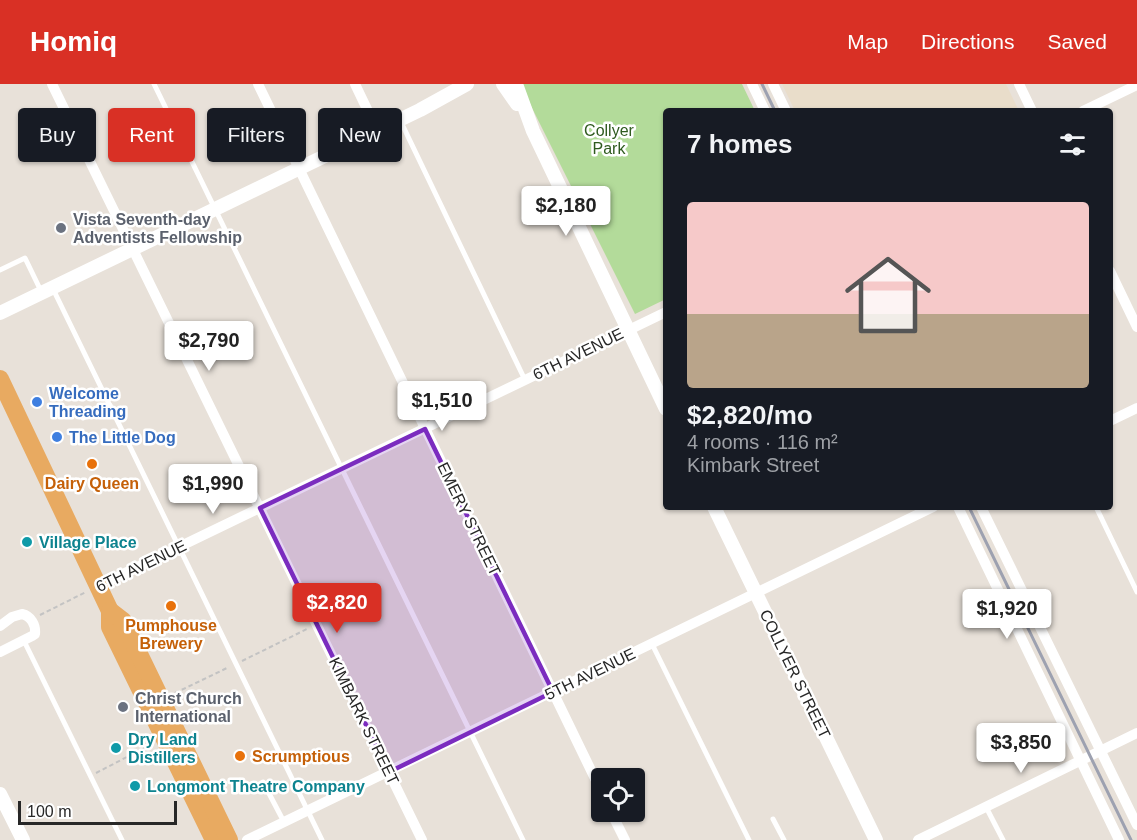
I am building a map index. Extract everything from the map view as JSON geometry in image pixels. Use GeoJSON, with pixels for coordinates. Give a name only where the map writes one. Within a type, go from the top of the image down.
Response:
{"type":"FeatureCollection","features":[{"type":"Feature","properties":{"kind":"highway"},"geometry":{"type":"LineString","coordinates":[[3,391],[110,611],[110,627],[214,840]]}},
{"type":"Feature","properties":{"kind":"highway"},"geometry":{"type":"LineString","coordinates":[[110,611],[123,621],[229,840]]}},
{"type":"Feature","properties":{"kind":"street","name":"KIMBARK STREET"},"geometry":{"type":"LineString","coordinates":[[52,84],[422,840]]}},
{"type":"Feature","properties":{"kind":"street","name":"EMERY STREET"},"geometry":{"type":"LineString","coordinates":[[258,84],[591,770]]}},
{"type":"Feature","properties":{"kind":"street"},"geometry":{"type":"LineString","coordinates":[[355,84],[366,108]]}},
{"type":"Feature","properties":{"kind":"street"},"geometry":{"type":"LineString","coordinates":[[402,118],[466,84]]}},
{"type":"Feature","properties":{"kind":"street"},"geometry":{"type":"LineString","coordinates":[[442,98],[478,84]]}},
{"type":"Feature","properties":{"kind":"street"},"geometry":{"type":"LineString","coordinates":[[503,84],[533,131]]}},
{"type":"Feature","properties":{"kind":"street"},"geometry":{"type":"LineString","coordinates":[[516,84],[533,131],[663,403]]}},
{"type":"Feature","properties":{"kind":"street"},"geometry":{"type":"LineString","coordinates":[[752,84],[764,108]]}},
{"type":"Feature","properties":{"kind":"street"},"geometry":{"type":"LineString","coordinates":[[773,84],[785,108]]}},
{"type":"Feature","properties":{"kind":"street"},"geometry":{"type":"LineString","coordinates":[[1019,84],[1031,108]]}},
{"type":"Feature","properties":{"kind":"street"},"geometry":{"type":"LineString","coordinates":[[1089,108],[1137,85]]}},
{"type":"Feature","properties":{"kind":"street"},"geometry":{"type":"LineString","coordinates":[[0,313],[318,159]]}},
{"type":"Feature","properties":{"kind":"street"},"geometry":{"type":"LineString","coordinates":[[1113,277],[1137,327]]}},
{"type":"Feature","properties":{"kind":"street","name":"6TH AVENUE"},"geometry":{"type":"LineString","coordinates":[[98,586],[663,313]]}},
{"type":"Feature","properties":{"kind":"street"},"geometry":{"type":"LineString","coordinates":[[1113,420],[1137,408]]}},
{"type":"Feature","properties":{"kind":"street","name":"COLLYER STREET"},"geometry":{"type":"LineString","coordinates":[[715,510],[876,840]]}},
{"type":"Feature","properties":{"kind":"street","name":"5TH AVENUE"},"geometry":{"type":"LineString","coordinates":[[247,840],[927,510]]}},
{"type":"Feature","properties":{"kind":"street"},"geometry":{"type":"LineString","coordinates":[[959,510],[1119,840]]}},
{"type":"Feature","properties":{"kind":"street"},"geometry":{"type":"LineString","coordinates":[[982,510],[1137,825]]}},
{"type":"Feature","properties":{"kind":"street"},"geometry":{"type":"LineString","coordinates":[[0,626],[16,615],[27,615],[32,620],[35,632],[24,641],[0,652]]}},
{"type":"Feature","properties":{"kind":"street"},"geometry":{"type":"LineString","coordinates":[[918,840],[1137,734]]}},
{"type":"Feature","properties":{"kind":"street"},"geometry":{"type":"LineString","coordinates":[[0,794],[23,840]]}},
{"type":"Feature","properties":{"kind":"street"},"geometry":{"type":"LineString","coordinates":[[616,822],[625,840]]}},
{"type":"Feature","properties":{"kind":"lane"},"geometry":{"type":"LineString","coordinates":[[154,84],[523,840]]}},
{"type":"Feature","properties":{"kind":"lane"},"geometry":{"type":"LineString","coordinates":[[402,125],[525,380]]}},
{"type":"Feature","properties":{"kind":"lane"},"geometry":{"type":"LineString","coordinates":[[0,270],[25,258],[47,290],[110,405],[322,840]]}},
{"type":"Feature","properties":{"kind":"lane"},"geometry":{"type":"LineString","coordinates":[[83,418],[110,405]]}},
{"type":"Feature","properties":{"kind":"lane"},"geometry":{"type":"LineString","coordinates":[[1097,510],[1137,592]]}},
{"type":"Feature","properties":{"kind":"lane"},"geometry":{"type":"LineString","coordinates":[[24,641],[122,840]]}},
{"type":"Feature","properties":{"kind":"lane"},"geometry":{"type":"LineString","coordinates":[[652,644],[749,840]]}},
{"type":"Feature","properties":{"kind":"lane"},"geometry":{"type":"LineString","coordinates":[[263,782],[284,822]]}},
{"type":"Feature","properties":{"kind":"lane"},"geometry":{"type":"LineString","coordinates":[[986,807],[1003,840]]}},
{"type":"Feature","properties":{"kind":"lane"},"geometry":{"type":"LineString","coordinates":[[773,819],[784,840]]}},
{"type":"Feature","properties":{"kind":"path","name":"6TH AVENUE"},"geometry":{"type":"LineString","coordinates":[[38,617],[98,586]]}},
{"type":"Feature","properties":{"kind":"path"},"geometry":{"type":"LineString","coordinates":[[90,775],[157,741]]}},
{"type":"Feature","properties":{"kind":"highlighted area"},"geometry":{"type":"Polygon","coordinates":[[[425,429],[553,692],[389,772],[260,508],[425,429]]]}},
{"type":"Feature","properties":{"kind":"shaded area"},"geometry":{"type":"Polygon","coordinates":[[[782,84],[1006,84],[1018,108],[794,108],[782,84]]]}},
{"type":"Feature","properties":{"kind":"green space","name":"Collyer Park"},"geometry":{"type":"Polygon","coordinates":[[[520,84],[742,84],[754,108],[663,108],[663,300],[635,314],[520,84]]]}},
{"type":"Feature","properties":{"kind":"railway"},"geometry":{"type":"LineString","coordinates":[[762,84],[774,108]]}},
{"type":"Feature","properties":{"kind":"railway"},"geometry":{"type":"LineString","coordinates":[[970,510],[1131,840]]}},
{"type":"Feature","properties":{"kind":"place","name":"Vista Seventh-day Adventists Fellowship"},"geometry":{"type":"Point","coordinates":[61,228]}},
{"type":"Feature","properties":{"kind":"place","name":"Welcome Threading"},"geometry":{"type":"Point","coordinates":[37,402]}},
{"type":"Feature","properties":{"kind":"place","name":"The Little Dog"},"geometry":{"type":"Point","coordinates":[57,437]}},
{"type":"Feature","properties":{"kind":"place","name":"Dairy Queen"},"geometry":{"type":"Point","coordinates":[92,464]}},
{"type":"Feature","properties":{"kind":"place","name":"Village Place"},"geometry":{"type":"Point","coordinates":[27,542]}},
{"type":"Feature","properties":{"kind":"place","name":"Pumphouse Brewery"},"geometry":{"type":"Point","coordinates":[171,606]}},
{"type":"Feature","properties":{"kind":"place","name":"Christ Church International"},"geometry":{"type":"Point","coordinates":[123,707]}},
{"type":"Feature","properties":{"kind":"place","name":"Dry Land Distillers"},"geometry":{"type":"Point","coordinates":[116,748]}},
{"type":"Feature","properties":{"kind":"place","name":"Scrumptious"},"geometry":{"type":"Point","coordinates":[240,756]}},
{"type":"Feature","properties":{"kind":"place","name":"Longmont Theatre Company"},"geometry":{"type":"Point","coordinates":[135,786]}}]}
